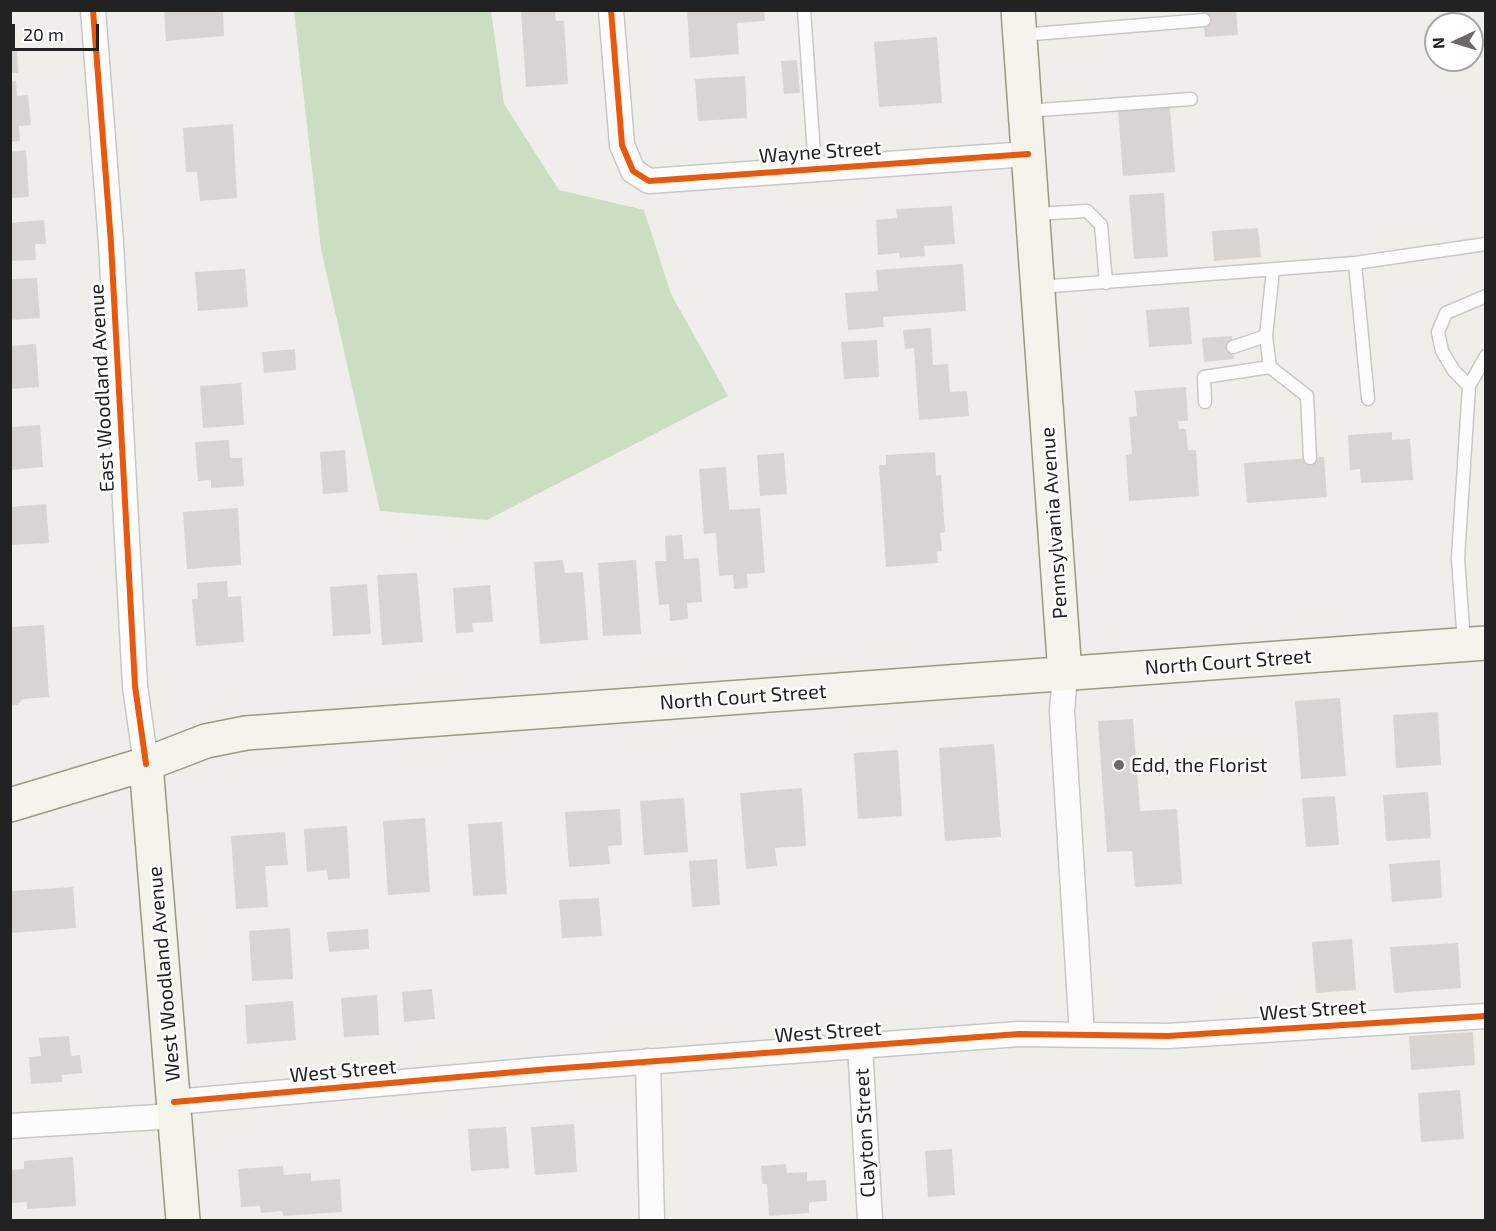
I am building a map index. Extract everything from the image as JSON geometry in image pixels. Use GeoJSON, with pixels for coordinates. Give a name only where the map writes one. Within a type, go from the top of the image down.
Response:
{"type":"FeatureCollection","features":[{"type":"Feature","properties":{"kind":"main road","name":"Pennsylvania Avenue"},"geometry":{"type":"LineString","coordinates":[[1019,23],[1065,674]]}},
{"type":"Feature","properties":{"kind":"main road","name":"North Court Street"},"geometry":{"type":"LineString","coordinates":[[10,805],[146,764],[206,741],[246,734],[1475,644]]}},
{"type":"Feature","properties":{"kind":"main road","name":"West Woodland Avenue"},"geometry":{"type":"LineString","coordinates":[[146,764],[183,1221]]}},
{"type":"Feature","properties":{"kind":"street","name":"East Woodland Avenue"},"geometry":{"type":"LineString","coordinates":[[93,10],[111,243],[135,686],[146,764]]}},
{"type":"Feature","properties":{"kind":"street","name":"Wayne Street"},"geometry":{"type":"LineString","coordinates":[[611,10],[622,145],[633,171],[649,181],[1028,154]]}},
{"type":"Feature","properties":{"kind":"street","name":"Pennsylvania Avenue"},"geometry":{"type":"LineString","coordinates":[[1065,674],[1062,711],[1082,1035]]}},
{"type":"Feature","properties":{"kind":"street","name":"West Street"},"geometry":{"type":"LineString","coordinates":[[10,1126],[648,1061],[1020,1034],[1168,1036],[1485,1016]]}},
{"type":"Feature","properties":{"kind":"street","name":"Clayton Street"},"geometry":{"type":"LineString","coordinates":[[860,1046],[870,1221]]}},
{"type":"Feature","properties":{"kind":"street"},"geometry":{"type":"LineString","coordinates":[[648,1061],[652,1221]]}},
{"type":"Feature","properties":{"kind":"lane"},"geometry":{"type":"LineString","coordinates":[[804,10],[815,169]]}},
{"type":"Feature","properties":{"kind":"lane"},"geometry":{"type":"LineString","coordinates":[[1019,23],[1204,20]]}},
{"type":"Feature","properties":{"kind":"lane"},"geometry":{"type":"LineString","coordinates":[[1025,111],[1191,99]]}},
{"type":"Feature","properties":{"kind":"lane"},"geometry":{"type":"LineString","coordinates":[[1032,214],[1087,211],[1101,225],[1106,283]]}},
{"type":"Feature","properties":{"kind":"lane"},"geometry":{"type":"LineString","coordinates":[[1038,288],[1355,263],[1485,244]]}},
{"type":"Feature","properties":{"kind":"lane"},"geometry":{"type":"LineString","coordinates":[[1355,263],[1368,399]]}},
{"type":"Feature","properties":{"kind":"lane"},"geometry":{"type":"LineString","coordinates":[[1273,270],[1266,336],[1270,367],[1307,396],[1311,458]]}},
{"type":"Feature","properties":{"kind":"lane"},"geometry":{"type":"LineString","coordinates":[[1469,386],[1454,371],[1442,351],[1438,332],[1446,313],[1485,296]]}},
{"type":"Feature","properties":{"kind":"lane"},"geometry":{"type":"LineString","coordinates":[[1233,347],[1266,336]]}},
{"type":"Feature","properties":{"kind":"lane"},"geometry":{"type":"LineString","coordinates":[[1475,644],[1458,558],[1469,386],[1485,356]]}},
{"type":"Feature","properties":{"kind":"lane"},"geometry":{"type":"LineString","coordinates":[[1204,402],[1204,377],[1270,367]]}},
{"type":"Feature","properties":{"kind":"green space"},"geometry":{"type":"Polygon","coordinates":[[[294,11],[491,11],[504,104],[559,190],[644,210],[671,294],[728,396],[487,520],[380,511],[321,249],[294,11]]]}},
{"type":"Feature","properties":{"kind":"building"},"geometry":{"type":"Polygon","coordinates":[[[164,10],[223,10],[224,36],[166,41],[164,10]]]}},
{"type":"Feature","properties":{"kind":"building"},"geometry":{"type":"Polygon","coordinates":[[[521,10],[555,10],[556,21],[564,21],[568,84],[526,87],[521,10]]]}},
{"type":"Feature","properties":{"kind":"building"},"geometry":{"type":"Polygon","coordinates":[[[687,10],[764,10],[765,21],[737,23],[739,54],[690,58],[687,10]]]}},
{"type":"Feature","properties":{"kind":"building"},"geometry":{"type":"Polygon","coordinates":[[[1203,10],[1236,10],[1238,35],[1205,37],[1203,10]]]}},
{"type":"Feature","properties":{"kind":"building"},"geometry":{"type":"Polygon","coordinates":[[[937,37],[942,103],[879,107],[874,42],[937,37]]]}},
{"type":"Feature","properties":{"kind":"building"},"geometry":{"type":"Polygon","coordinates":[[[17,51],[18,73],[10,73],[10,52],[17,51]]]}},
{"type":"Feature","properties":{"kind":"building"},"geometry":{"type":"Polygon","coordinates":[[[797,60],[800,93],[784,94],[781,61],[797,60]]]}},
{"type":"Feature","properties":{"kind":"building"},"geometry":{"type":"Polygon","coordinates":[[[745,76],[747,118],[698,121],[695,79],[745,76]]]}},
{"type":"Feature","properties":{"kind":"building"},"geometry":{"type":"Polygon","coordinates":[[[16,81],[17,96],[28,95],[31,125],[19,126],[20,141],[10,142],[10,82],[16,81]]]}},
{"type":"Feature","properties":{"kind":"building"},"geometry":{"type":"Polygon","coordinates":[[[1170,107],[1175,172],[1123,176],[1118,111],[1170,107]]]}},
{"type":"Feature","properties":{"kind":"building"},"geometry":{"type":"Polygon","coordinates":[[[233,124],[237,198],[200,201],[197,172],[186,172],[183,128],[233,124]]]}},
{"type":"Feature","properties":{"kind":"building"},"geometry":{"type":"Polygon","coordinates":[[[26,150],[29,197],[10,198],[10,152],[26,150]]]}},
{"type":"Feature","properties":{"kind":"building"},"geometry":{"type":"Polygon","coordinates":[[[1164,193],[1168,257],[1134,259],[1129,195],[1164,193]]]}},
{"type":"Feature","properties":{"kind":"building"},"geometry":{"type":"Polygon","coordinates":[[[952,206],[955,244],[924,246],[925,256],[900,258],[899,253],[878,255],[876,220],[897,218],[896,209],[952,206]]]}},
{"type":"Feature","properties":{"kind":"building"},"geometry":{"type":"Polygon","coordinates":[[[44,220],[46,244],[35,244],[36,260],[10,261],[10,223],[44,220]]]}},
{"type":"Feature","properties":{"kind":"building"},"geometry":{"type":"Polygon","coordinates":[[[1258,228],[1261,257],[1214,261],[1212,231],[1258,228]]]}},
{"type":"Feature","properties":{"kind":"building"},"geometry":{"type":"Polygon","coordinates":[[[963,264],[966,311],[883,317],[884,327],[848,330],[845,293],[878,291],[876,270],[963,264]]]}},
{"type":"Feature","properties":{"kind":"building"},"geometry":{"type":"Polygon","coordinates":[[[245,269],[248,307],[198,311],[195,272],[245,269]]]}},
{"type":"Feature","properties":{"kind":"building"},"geometry":{"type":"Polygon","coordinates":[[[37,278],[40,318],[10,320],[10,279],[37,278]]]}},
{"type":"Feature","properties":{"kind":"building"},"geometry":{"type":"Polygon","coordinates":[[[1189,307],[1192,344],[1149,347],[1146,310],[1189,307]]]}},
{"type":"Feature","properties":{"kind":"building"},"geometry":{"type":"Polygon","coordinates":[[[931,328],[933,365],[948,364],[950,392],[967,391],[969,416],[919,420],[914,348],[905,349],[903,330],[931,328]]]}},
{"type":"Feature","properties":{"kind":"building"},"geometry":{"type":"Polygon","coordinates":[[[1232,336],[1234,359],[1204,362],[1202,338],[1232,336]]]}},
{"type":"Feature","properties":{"kind":"building"},"geometry":{"type":"Polygon","coordinates":[[[877,340],[879,377],[844,379],[841,342],[877,340]]]}},
{"type":"Feature","properties":{"kind":"building"},"geometry":{"type":"Polygon","coordinates":[[[36,344],[39,387],[10,389],[10,346],[36,344]]]}},
{"type":"Feature","properties":{"kind":"building"},"geometry":{"type":"Polygon","coordinates":[[[295,349],[296,370],[264,373],[262,352],[295,349]]]}},
{"type":"Feature","properties":{"kind":"building"},"geometry":{"type":"Polygon","coordinates":[[[241,383],[244,425],[203,428],[200,386],[241,383]]]}},
{"type":"Feature","properties":{"kind":"building"},"geometry":{"type":"Polygon","coordinates":[[[1186,387],[1188,421],[1178,421],[1179,429],[1186,429],[1188,450],[1196,450],[1199,496],[1129,501],[1126,455],[1132,454],[1129,417],[1137,416],[1135,391],[1186,387]]]}},
{"type":"Feature","properties":{"kind":"building"},"geometry":{"type":"Polygon","coordinates":[[[40,425],[43,467],[10,470],[10,427],[40,425]]]}},
{"type":"Feature","properties":{"kind":"building"},"geometry":{"type":"Polygon","coordinates":[[[1392,432],[1392,440],[1410,439],[1413,480],[1361,483],[1360,469],[1350,470],[1348,435],[1392,432]]]}},
{"type":"Feature","properties":{"kind":"building"},"geometry":{"type":"Polygon","coordinates":[[[229,440],[230,458],[242,458],[244,486],[211,488],[211,480],[198,481],[195,442],[229,440]]]}},
{"type":"Feature","properties":{"kind":"building"},"geometry":{"type":"Polygon","coordinates":[[[345,450],[348,492],[323,494],[320,452],[345,450]]]}},
{"type":"Feature","properties":{"kind":"building"},"geometry":{"type":"Polygon","coordinates":[[[935,452],[936,476],[941,475],[945,532],[940,533],[942,551],[937,552],[938,563],[886,567],[879,465],[886,465],[886,455],[935,452]]]}},
{"type":"Feature","properties":{"kind":"building"},"geometry":{"type":"Polygon","coordinates":[[[784,453],[787,494],[760,496],[757,455],[784,453]]]}},
{"type":"Feature","properties":{"kind":"building"},"geometry":{"type":"Polygon","coordinates":[[[1324,457],[1327,497],[1247,503],[1244,463],[1324,457]]]}},
{"type":"Feature","properties":{"kind":"building"},"geometry":{"type":"Polygon","coordinates":[[[726,467],[729,510],[760,508],[765,573],[747,574],[748,588],[734,589],[733,575],[719,576],[716,533],[704,534],[699,469],[726,467]]]}},
{"type":"Feature","properties":{"kind":"building"},"geometry":{"type":"Polygon","coordinates":[[[46,504],[49,543],[10,545],[10,507],[46,504]]]}},
{"type":"Feature","properties":{"kind":"building"},"geometry":{"type":"Polygon","coordinates":[[[238,508],[241,565],[187,569],[183,512],[238,508]]]}},
{"type":"Feature","properties":{"kind":"building"},"geometry":{"type":"Polygon","coordinates":[[[682,535],[684,559],[699,558],[702,602],[687,603],[688,619],[670,621],[669,604],[659,605],[655,561],[666,561],[665,536],[682,535]]]}},
{"type":"Feature","properties":{"kind":"building"},"geometry":{"type":"Polygon","coordinates":[[[563,560],[565,573],[583,572],[588,640],[540,644],[534,562],[563,560]]]}},
{"type":"Feature","properties":{"kind":"building"},"geometry":{"type":"Polygon","coordinates":[[[636,560],[641,634],[603,636],[598,563],[636,560]]]}},
{"type":"Feature","properties":{"kind":"building"},"geometry":{"type":"Polygon","coordinates":[[[417,573],[423,642],[382,645],[377,575],[417,573]]]}},
{"type":"Feature","properties":{"kind":"building"},"geometry":{"type":"Polygon","coordinates":[[[227,581],[228,597],[241,596],[244,642],[196,646],[192,599],[198,599],[197,583],[227,581]]]}},
{"type":"Feature","properties":{"kind":"building"},"geometry":{"type":"Polygon","coordinates":[[[367,584],[371,634],[333,636],[330,587],[367,584]]]}},
{"type":"Feature","properties":{"kind":"building"},"geometry":{"type":"Polygon","coordinates":[[[490,585],[493,622],[472,623],[474,632],[456,633],[453,588],[490,585]]]}},
{"type":"Feature","properties":{"kind":"building"},"geometry":{"type":"Polygon","coordinates":[[[44,625],[49,697],[23,699],[17,705],[10,706],[10,627],[44,625]]]}},
{"type":"Feature","properties":{"kind":"building"},"geometry":{"type":"Polygon","coordinates":[[[1340,698],[1346,776],[1301,779],[1295,701],[1340,698]]]}},
{"type":"Feature","properties":{"kind":"building"},"geometry":{"type":"Polygon","coordinates":[[[1438,712],[1441,765],[1396,768],[1393,715],[1438,712]]]}},
{"type":"Feature","properties":{"kind":"building","name":"Edd, the Florist"},"geometry":{"type":"Polygon","coordinates":[[[1133,719],[1140,811],[1177,809],[1182,884],[1135,887],[1132,851],[1107,852],[1098,721],[1133,719]]]}},
{"type":"Feature","properties":{"kind":"building"},"geometry":{"type":"Polygon","coordinates":[[[994,744],[1001,837],[945,841],[939,748],[994,744]]]}},
{"type":"Feature","properties":{"kind":"building"},"geometry":{"type":"Polygon","coordinates":[[[898,750],[902,816],[858,819],[854,753],[898,750]]]}},
{"type":"Feature","properties":{"kind":"building"},"geometry":{"type":"Polygon","coordinates":[[[802,788],[806,846],[775,848],[777,866],[746,869],[740,793],[802,788]]]}},
{"type":"Feature","properties":{"kind":"building"},"geometry":{"type":"Polygon","coordinates":[[[1428,792],[1431,838],[1386,841],[1383,795],[1428,792]]]}},
{"type":"Feature","properties":{"kind":"building"},"geometry":{"type":"Polygon","coordinates":[[[1335,796],[1339,845],[1306,847],[1302,798],[1335,796]]]}},
{"type":"Feature","properties":{"kind":"building"},"geometry":{"type":"Polygon","coordinates":[[[684,798],[688,852],[644,855],[640,801],[684,798]]]}},
{"type":"Feature","properties":{"kind":"building"},"geometry":{"type":"Polygon","coordinates":[[[620,809],[622,845],[608,846],[610,864],[569,867],[565,812],[620,809]]]}},
{"type":"Feature","properties":{"kind":"building"},"geometry":{"type":"Polygon","coordinates":[[[425,818],[430,892],[388,895],[383,821],[425,818]]]}},
{"type":"Feature","properties":{"kind":"building"},"geometry":{"type":"Polygon","coordinates":[[[502,822],[507,894],[473,896],[468,824],[502,822]]]}},
{"type":"Feature","properties":{"kind":"building"},"geometry":{"type":"Polygon","coordinates":[[[347,826],[350,878],[328,880],[327,870],[307,872],[304,829],[347,826]]]}},
{"type":"Feature","properties":{"kind":"building"},"geometry":{"type":"Polygon","coordinates":[[[285,832],[288,865],[265,866],[268,907],[236,909],[231,836],[285,832]]]}},
{"type":"Feature","properties":{"kind":"building"},"geometry":{"type":"Polygon","coordinates":[[[717,859],[720,905],[692,907],[689,861],[717,859]]]}},
{"type":"Feature","properties":{"kind":"building"},"geometry":{"type":"Polygon","coordinates":[[[1440,860],[1442,898],[1392,902],[1389,864],[1440,860]]]}},
{"type":"Feature","properties":{"kind":"building"},"geometry":{"type":"Polygon","coordinates":[[[73,887],[76,928],[10,933],[10,891],[73,887]]]}},
{"type":"Feature","properties":{"kind":"building"},"geometry":{"type":"Polygon","coordinates":[[[599,898],[602,936],[562,938],[559,900],[599,898]]]}},
{"type":"Feature","properties":{"kind":"building"},"geometry":{"type":"Polygon","coordinates":[[[290,928],[293,979],[252,981],[249,931],[290,928]]]}},
{"type":"Feature","properties":{"kind":"building"},"geometry":{"type":"Polygon","coordinates":[[[368,929],[369,949],[329,952],[327,932],[368,929]]]}},
{"type":"Feature","properties":{"kind":"building"},"geometry":{"type":"Polygon","coordinates":[[[1352,939],[1356,990],[1316,993],[1312,942],[1352,939]]]}},
{"type":"Feature","properties":{"kind":"building"},"geometry":{"type":"Polygon","coordinates":[[[1458,943],[1461,988],[1394,993],[1390,947],[1458,943]]]}},
{"type":"Feature","properties":{"kind":"building"},"geometry":{"type":"Polygon","coordinates":[[[432,989],[435,1019],[404,1022],[402,992],[432,989]]]}},
{"type":"Feature","properties":{"kind":"building"},"geometry":{"type":"Polygon","coordinates":[[[377,995],[379,1035],[344,1037],[341,998],[377,995]]]}},
{"type":"Feature","properties":{"kind":"building"},"geometry":{"type":"Polygon","coordinates":[[[293,1001],[296,1040],[247,1044],[245,1005],[293,1001]]]}},
{"type":"Feature","properties":{"kind":"building"},"geometry":{"type":"Polygon","coordinates":[[[1473,1032],[1475,1065],[1411,1070],[1409,1036],[1473,1032]]]}},
{"type":"Feature","properties":{"kind":"building"},"geometry":{"type":"Polygon","coordinates":[[[69,1036],[71,1056],[80,1055],[82,1073],[62,1075],[62,1082],[31,1084],[29,1057],[41,1056],[39,1038],[69,1036]]]}},
{"type":"Feature","properties":{"kind":"building"},"geometry":{"type":"Polygon","coordinates":[[[1460,1090],[1464,1139],[1421,1142],[1418,1093],[1460,1090]]]}},
{"type":"Feature","properties":{"kind":"building"},"geometry":{"type":"Polygon","coordinates":[[[574,1124],[577,1172],[535,1175],[531,1127],[574,1124]]]}},
{"type":"Feature","properties":{"kind":"building"},"geometry":{"type":"Polygon","coordinates":[[[506,1127],[509,1168],[471,1171],[468,1129],[506,1127]]]}},
{"type":"Feature","properties":{"kind":"building"},"geometry":{"type":"Polygon","coordinates":[[[952,1149],[955,1195],[928,1197],[925,1151],[952,1149]]]}},
{"type":"Feature","properties":{"kind":"building"},"geometry":{"type":"Polygon","coordinates":[[[73,1157],[76,1206],[27,1209],[27,1202],[10,1203],[10,1170],[24,1169],[24,1161],[73,1157]]]}},
{"type":"Feature","properties":{"kind":"building"},"geometry":{"type":"Polygon","coordinates":[[[786,1164],[787,1173],[807,1172],[807,1181],[826,1180],[827,1201],[809,1202],[809,1213],[769,1216],[767,1184],[762,1184],[761,1166],[786,1164]]]}},
{"type":"Feature","properties":{"kind":"building"},"geometry":{"type":"Polygon","coordinates":[[[283,1166],[284,1175],[311,1173],[311,1181],[340,1179],[342,1212],[283,1216],[282,1211],[261,1213],[260,1206],[241,1207],[238,1169],[283,1166]]]}},
{"type":"Feature","properties":{"kind":"cycle path"},"geometry":{"type":"LineString","coordinates":[[93,10],[111,243],[135,686],[146,764]]}},
{"type":"Feature","properties":{"kind":"cycle path"},"geometry":{"type":"LineString","coordinates":[[611,10],[622,145],[633,171],[649,181],[1028,154]]}},
{"type":"Feature","properties":{"kind":"cycle path"},"geometry":{"type":"LineString","coordinates":[[174,1102],[550,1069],[1019,1034],[1168,1036],[1486,1016]]}},
{"type":"Feature","properties":{"kind":"place","name":"Edd, the Florist"},"geometry":{"type":"Point","coordinates":[1119,765]}}]}
